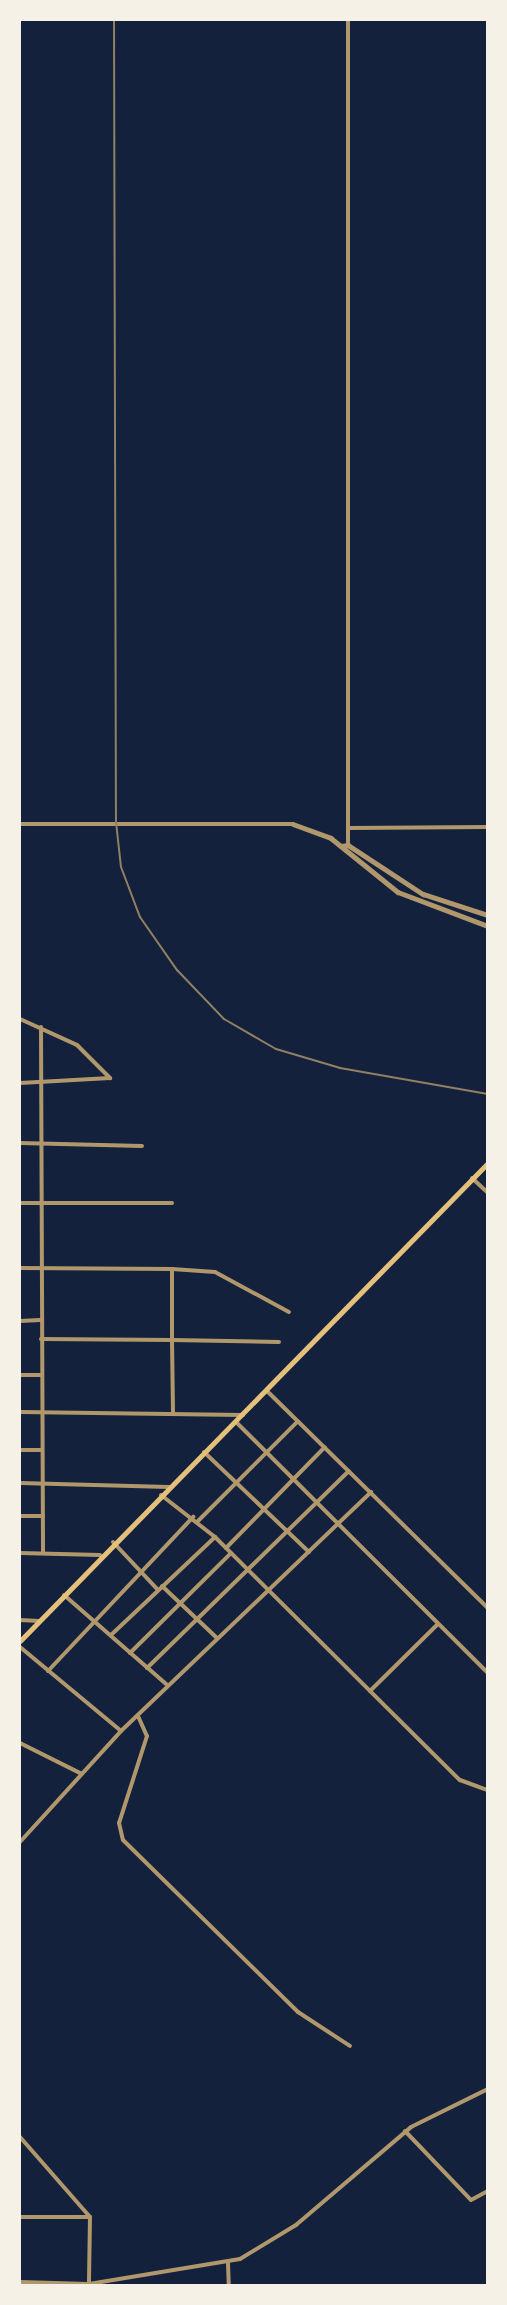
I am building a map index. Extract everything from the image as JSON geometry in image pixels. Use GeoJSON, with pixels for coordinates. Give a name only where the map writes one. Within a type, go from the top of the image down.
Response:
{"type":"FeatureCollection","features":[{"type":"Feature","properties":{"kind":"main road"},"geometry":{"type":"LineString","coordinates":[[20,1641],[100,1555],[267,1391],[488,1162]]}},
{"type":"Feature","properties":{"kind":"street"},"geometry":{"type":"LineString","coordinates":[[348,20],[348,845]]}},
{"type":"Feature","properties":{"kind":"street"},"geometry":{"type":"LineString","coordinates":[[20,824],[293,824],[341,846],[398,892],[488,926]]}},
{"type":"Feature","properties":{"kind":"street"},"geometry":{"type":"LineString","coordinates":[[348,828],[488,827]]}},
{"type":"Feature","properties":{"kind":"street"},"geometry":{"type":"LineString","coordinates":[[341,846],[348,845],[423,894],[488,915]]}},
{"type":"Feature","properties":{"kind":"street"},"geometry":{"type":"LineString","coordinates":[[20,1018],[83,1049],[110,1078],[20,1083]]}},
{"type":"Feature","properties":{"kind":"street"},"geometry":{"type":"LineString","coordinates":[[40,1027],[39,1268],[43,1553]]}},
{"type":"Feature","properties":{"kind":"street"},"geometry":{"type":"LineString","coordinates":[[20,1143],[142,1146]]}},
{"type":"Feature","properties":{"kind":"street"},"geometry":{"type":"LineString","coordinates":[[472,1178],[488,1193]]}},
{"type":"Feature","properties":{"kind":"street"},"geometry":{"type":"LineString","coordinates":[[20,1203],[172,1203]]}},
{"type":"Feature","properties":{"kind":"street"},"geometry":{"type":"LineString","coordinates":[[20,1268],[172,1269],[215,1272],[289,1312]]}},
{"type":"Feature","properties":{"kind":"street"},"geometry":{"type":"LineString","coordinates":[[172,1269],[172,1412]]}},
{"type":"Feature","properties":{"kind":"street"},"geometry":{"type":"LineString","coordinates":[[20,1321],[40,1320]]}},
{"type":"Feature","properties":{"kind":"street"},"geometry":{"type":"LineString","coordinates":[[40,1339],[279,1342]]}},
{"type":"Feature","properties":{"kind":"street"},"geometry":{"type":"LineString","coordinates":[[20,1375],[41,1375]]}},
{"type":"Feature","properties":{"kind":"street"},"geometry":{"type":"LineString","coordinates":[[267,1391],[488,1608]]}},
{"type":"Feature","properties":{"kind":"street"},"geometry":{"type":"LineString","coordinates":[[20,1412],[172,1412],[243,1415]]}},
{"type":"Feature","properties":{"kind":"street"},"geometry":{"type":"LineString","coordinates":[[198,1521],[298,1420]]}},
{"type":"Feature","properties":{"kind":"street"},"geometry":{"type":"LineString","coordinates":[[236,1422],[488,1673]]}},
{"type":"Feature","properties":{"kind":"street"},"geometry":{"type":"LineString","coordinates":[[226,1548],[325,1447]]}},
{"type":"Feature","properties":{"kind":"street"},"geometry":{"type":"LineString","coordinates":[[20,1450],[41,1450]]}},
{"type":"Feature","properties":{"kind":"street"},"geometry":{"type":"LineString","coordinates":[[204,1452],[309,1552]]}},
{"type":"Feature","properties":{"kind":"street"},"geometry":{"type":"LineString","coordinates":[[147,1668],[349,1471]]}},
{"type":"Feature","properties":{"kind":"street"},"geometry":{"type":"LineString","coordinates":[[20,1483],[169,1487]]}},
{"type":"Feature","properties":{"kind":"street"},"geometry":{"type":"LineString","coordinates":[[20,1842],[121,1731],[167,1685],[370,1492]]}},
{"type":"Feature","properties":{"kind":"street"},"geometry":{"type":"LineString","coordinates":[[161,1495],[198,1521],[250,1570],[460,1780],[488,1790]]}},
{"type":"Feature","properties":{"kind":"street"},"geometry":{"type":"LineString","coordinates":[[20,1516],[42,1516]]}},
{"type":"Feature","properties":{"kind":"street"},"geometry":{"type":"LineString","coordinates":[[48,1671],[193,1517]]}},
{"type":"Feature","properties":{"kind":"street"},"geometry":{"type":"LineString","coordinates":[[111,1635],[215,1537]]}},
{"type":"Feature","properties":{"kind":"street"},"geometry":{"type":"LineString","coordinates":[[113,1542],[158,1590]]}},
{"type":"Feature","properties":{"kind":"street"},"geometry":{"type":"LineString","coordinates":[[20,1553],[100,1555]]}},
{"type":"Feature","properties":{"kind":"street"},"geometry":{"type":"LineString","coordinates":[[130,1653],[231,1553]]}},
{"type":"Feature","properties":{"kind":"street"},"geometry":{"type":"LineString","coordinates":[[162,1586],[218,1638]]}},
{"type":"Feature","properties":{"kind":"street"},"geometry":{"type":"LineString","coordinates":[[64,1594],[167,1685]]}},
{"type":"Feature","properties":{"kind":"street"},"geometry":{"type":"LineString","coordinates":[[20,1620],[39,1621]]}},
{"type":"Feature","properties":{"kind":"street"},"geometry":{"type":"LineString","coordinates":[[370,1691],[438,1624]]}},
{"type":"Feature","properties":{"kind":"street"},"geometry":{"type":"LineString","coordinates":[[20,1647],[121,1731]]}},
{"type":"Feature","properties":{"kind":"street"},"geometry":{"type":"LineString","coordinates":[[138,1716],[147,1736],[124,1804],[123,1840],[298,2012],[350,2046]]}},
{"type":"Feature","properties":{"kind":"street"},"geometry":{"type":"LineString","coordinates":[[20,1743],[82,1774]]}},
{"type":"Feature","properties":{"kind":"street"},"geometry":{"type":"LineString","coordinates":[[20,2282],[89,2284],[228,2263],[290,2229],[405,2131],[488,2089]]}},
{"type":"Feature","properties":{"kind":"street"},"geometry":{"type":"LineString","coordinates":[[405,2131],[471,2200],[488,2191]]}},
{"type":"Feature","properties":{"kind":"street"},"geometry":{"type":"LineString","coordinates":[[20,2137],[90,2217],[89,2284]]}},
{"type":"Feature","properties":{"kind":"street"},"geometry":{"type":"LineString","coordinates":[[20,2217],[90,2217]]}},
{"type":"Feature","properties":{"kind":"street"},"geometry":{"type":"LineString","coordinates":[[228,2263],[229,2286]]}},
{"type":"Feature","properties":{"kind":"railway"},"geometry":{"type":"LineString","coordinates":[[114,20],[116,822],[121,867],[140,917],[177,970],[224,1019],[276,1049],[340,1068],[488,1094]]}}]}
